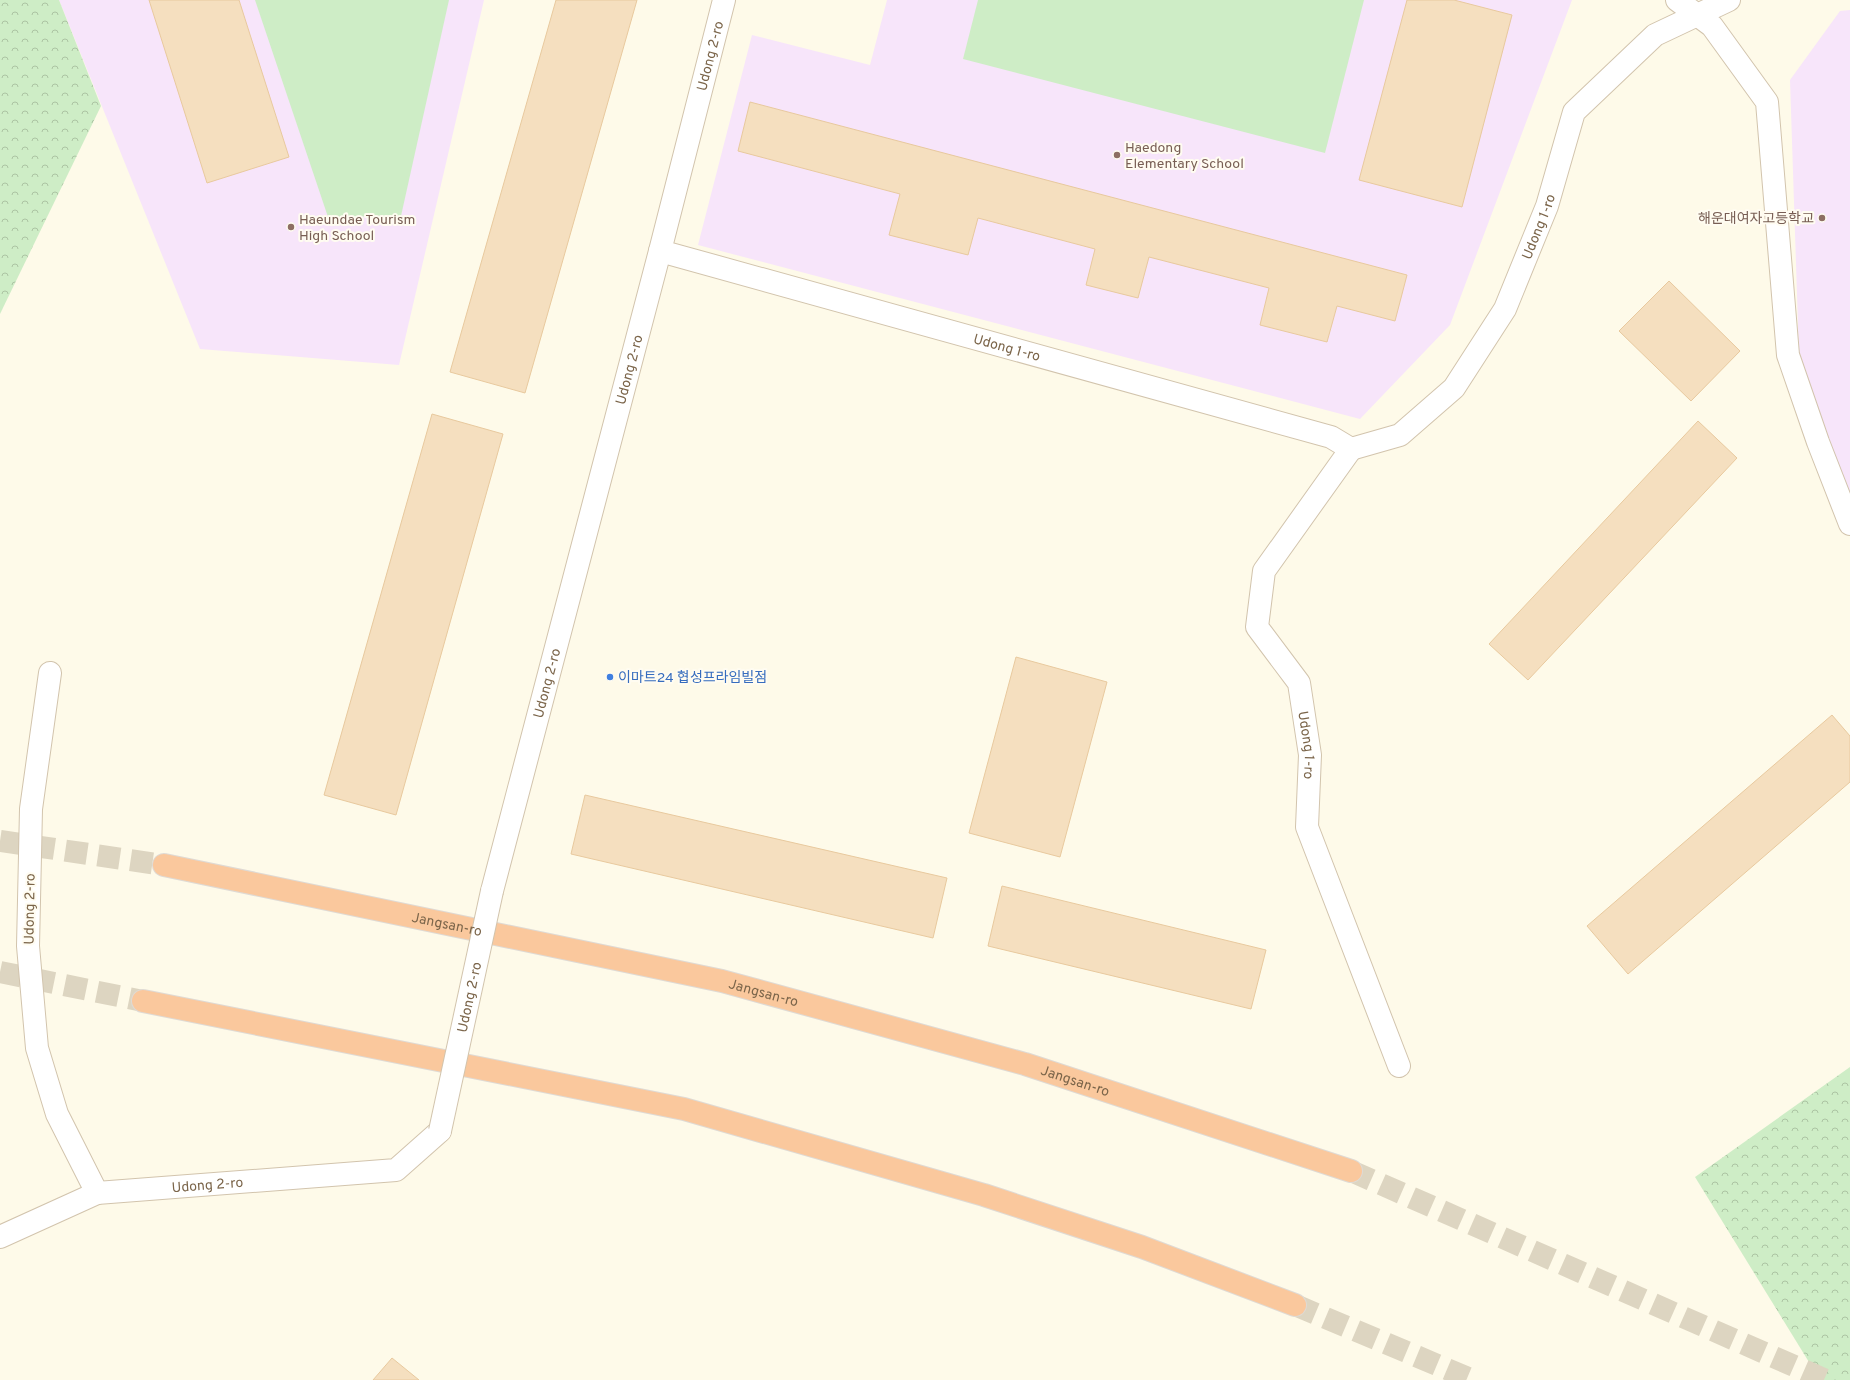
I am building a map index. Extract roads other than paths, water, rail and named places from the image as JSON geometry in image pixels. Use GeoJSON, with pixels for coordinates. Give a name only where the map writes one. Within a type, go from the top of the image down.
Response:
{"type":"FeatureCollection","features":[{"type":"Feature","properties":{"kind":"highway","name":"Jangsan-ro"},"geometry":{"type":"LineString","coordinates":[[164,865],[722,981],[1025,1064],[1351,1171]]}},
{"type":"Feature","properties":{"kind":"highway"},"geometry":{"type":"LineString","coordinates":[[143,1000],[684,1109],[984,1195],[1142,1247],[1295,1305]]}},
{"type":"Feature","properties":{"kind":"street","name":"Udong 2-ro"},"geometry":{"type":"LineString","coordinates":[[50,673],[31,809],[28,946],[37,1048],[57,1114],[97,1193],[396,1170],[440,1131],[492,891],[660,251],[724,0]]}},
{"type":"Feature","properties":{"kind":"street"},"geometry":{"type":"LineString","coordinates":[[1677,0],[1712,26],[1767,102],[1788,355],[1818,442],[1850,524]]}},
{"type":"Feature","properties":{"kind":"street","name":"Udong 1-ro"},"geometry":{"type":"LineString","coordinates":[[1399,1066],[1307,827],[1310,755],[1299,683],[1257,627],[1264,571],[1351,449],[1400,435],[1454,388],[1505,309],[1547,206],[1574,112],[1655,35],[1698,16],[1729,0]]}},
{"type":"Feature","properties":{"kind":"street","name":"Udong 1-ro"},"geometry":{"type":"LineString","coordinates":[[660,251],[1331,437],[1351,449]]}},
{"type":"Feature","properties":{"kind":"street"},"geometry":{"type":"LineString","coordinates":[[0,1236],[97,1193]]}},
{"type":"Feature","properties":{"kind":"tunnel"},"geometry":{"type":"LineString","coordinates":[[0,841],[164,865]]}},
{"type":"Feature","properties":{"kind":"tunnel"},"geometry":{"type":"LineString","coordinates":[[0,972],[143,1001]]}},
{"type":"Feature","properties":{"kind":"tunnel"},"geometry":{"type":"LineString","coordinates":[[1351,1171],[1826,1380]]}},
{"type":"Feature","properties":{"kind":"tunnel"},"geometry":{"type":"LineString","coordinates":[[1295,1305],[1473,1380]]}},
{"type":"Feature","properties":{"kind":"place","name":"Haedong Elementary School"},"geometry":{"type":"Point","coordinates":[1117,155]}},
{"type":"Feature","properties":{"kind":"place","name":"해운대여자고등학교"},"geometry":{"type":"Point","coordinates":[1822,218]}},
{"type":"Feature","properties":{"kind":"place","name":"Haeundae Tourism High School"},"geometry":{"type":"Point","coordinates":[291,227]}},
{"type":"Feature","properties":{"kind":"place","name":"이마트24 협성프라임빌점"},"geometry":{"type":"Point","coordinates":[610,677]}}]}
